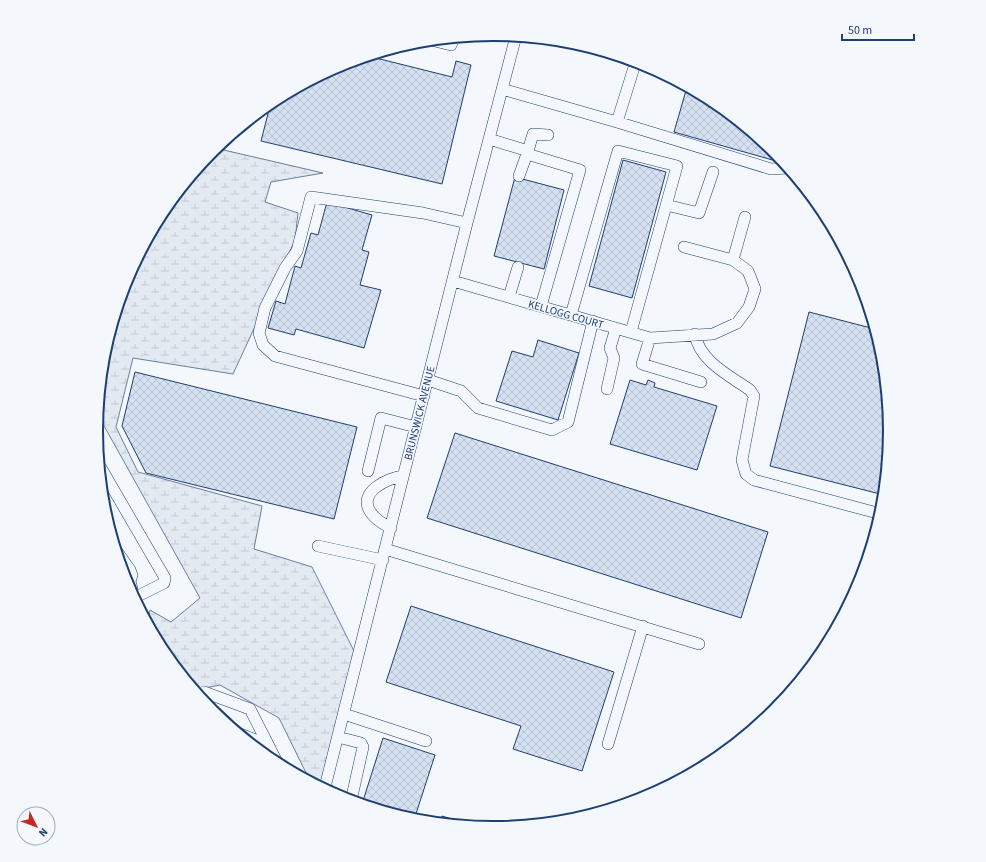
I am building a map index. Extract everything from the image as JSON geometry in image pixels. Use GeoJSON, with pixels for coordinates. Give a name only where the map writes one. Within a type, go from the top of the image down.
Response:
{"type":"FeatureCollection","features":[{"type":"Feature","properties":{"kind":"street","name":"BRUNSWICK AVENUE"},"geometry":{"type":"LineString","coordinates":[[326,783],[453,281],[466,224],[514,42]]}},
{"type":"Feature","properties":{"kind":"street"},"geometry":{"type":"LineString","coordinates":[[617,122],[634,68]]}},
{"type":"Feature","properties":{"kind":"street"},"geometry":{"type":"LineString","coordinates":[[502,89],[772,169],[781,168]]}},
{"type":"Feature","properties":{"kind":"street"},"geometry":{"type":"LineString","coordinates":[[520,176],[533,134],[548,135]]}},
{"type":"Feature","properties":{"kind":"street"},"geometry":{"type":"LineString","coordinates":[[489,139],[580,170],[541,306]]}},
{"type":"Feature","properties":{"kind":"street"},"geometry":{"type":"LineString","coordinates":[[571,315],[618,151],[677,166],[631,332]]}},
{"type":"Feature","properties":{"kind":"street"},"geometry":{"type":"LineString","coordinates":[[666,205],[699,213],[713,172]]}},
{"type":"Feature","properties":{"kind":"street"},"geometry":{"type":"LineString","coordinates":[[424,396],[275,356],[263,345],[259,333],[265,308],[285,268],[297,251],[311,196],[422,213],[466,224]]}},
{"type":"Feature","properties":{"kind":"street"},"geometry":{"type":"LineString","coordinates":[[684,247],[732,260],[745,217]]}},
{"type":"Feature","properties":{"kind":"street","name":"KELLOGG COURT"},"geometry":{"type":"LineString","coordinates":[[453,281],[650,338],[713,334],[737,323],[749,307],[756,289],[748,271],[732,260]]}},
{"type":"Feature","properties":{"kind":"street"},"geometry":{"type":"LineString","coordinates":[[509,297],[518,267]]}},
{"type":"Feature","properties":{"kind":"street"},"geometry":{"type":"LineString","coordinates":[[428,380],[461,391],[478,408],[552,430],[568,422],[593,321]]}},
{"type":"Feature","properties":{"kind":"street"},"geometry":{"type":"LineString","coordinates":[[607,389],[614,358],[610,348],[616,328]]}},
{"type":"Feature","properties":{"kind":"street"},"geometry":{"type":"LineString","coordinates":[[695,334],[700,350],[716,366],[750,390],[754,396],[742,460],[746,474],[754,480],[875,512]]}},
{"type":"Feature","properties":{"kind":"street"},"geometry":{"type":"LineString","coordinates":[[650,338],[642,364],[701,382]]}},
{"type":"Feature","properties":{"kind":"street"},"geometry":{"type":"LineString","coordinates":[[368,471],[381,418],[416,427]]}},
{"type":"Feature","properties":{"kind":"street"},"geometry":{"type":"LineString","coordinates":[[105,476],[165,578],[164,583],[140,595]]}},
{"type":"Feature","properties":{"kind":"street"},"geometry":{"type":"LineString","coordinates":[[391,528],[375,519],[370,512],[369,498],[377,486],[383,482],[392,478],[403,476]]}},
{"type":"Feature","properties":{"kind":"street"},"geometry":{"type":"LineString","coordinates":[[318,546],[383,560]]}},
{"type":"Feature","properties":{"kind":"street"},"geometry":{"type":"LineString","coordinates":[[385,549],[699,644]]}},
{"type":"Feature","properties":{"kind":"street"},"geometry":{"type":"LineString","coordinates":[[608,744],[643,626]]}},
{"type":"Feature","properties":{"kind":"street"},"geometry":{"type":"LineString","coordinates":[[204,692],[250,710],[271,752]]}},
{"type":"Feature","properties":{"kind":"street"},"geometry":{"type":"LineString","coordinates":[[344,714],[426,741]]}},
{"type":"Feature","properties":{"kind":"street"},"geometry":{"type":"LineString","coordinates":[[338,737],[361,743],[363,747],[353,794]]}},
{"type":"Feature","properties":{"kind":"street"},"geometry":{"type":"LineString","coordinates":[[257,740],[268,745]]}},
{"type":"Feature","properties":{"kind":"green space"},"geometry":{"type":"Polygon","coordinates":[[[223,150],[323,173],[271,182],[265,202],[298,213],[295,240],[233,374],[133,358],[116,427],[138,472],[262,506],[254,549],[312,567],[355,653],[328,784],[306,773],[279,718],[220,685],[201,689],[169,648],[149,615],[150,610],[171,622],[200,598],[103,424],[104,405],[110,355],[116,330],[143,259],[169,214],[200,174],[223,150]]]}},
{"type":"Feature","properties":{"kind":"building"},"geometry":{"type":"Polygon","coordinates":[[[378,59],[452,77],[456,61],[471,65],[442,184],[261,141],[268,113],[276,107],[321,81],[368,62],[378,59]]]}},
{"type":"Feature","properties":{"kind":"building"},"geometry":{"type":"Polygon","coordinates":[[[686,92],[730,122],[774,160],[674,132],[686,92]]]}},
{"type":"Feature","properties":{"kind":"building"},"geometry":{"type":"Polygon","coordinates":[[[623,160],[666,172],[632,298],[589,286],[623,160]]]}},
{"type":"Feature","properties":{"kind":"building"},"geometry":{"type":"Polygon","coordinates":[[[515,177],[564,190],[544,269],[494,256],[515,177]]]}},
{"type":"Feature","properties":{"kind":"building"},"geometry":{"type":"Polygon","coordinates":[[[327,202],[372,215],[362,250],[369,252],[360,285],[381,290],[364,348],[296,329],[294,335],[268,328],[276,301],[285,304],[295,266],[301,268],[311,233],[318,235],[327,202]]]}},
{"type":"Feature","properties":{"kind":"building"},"geometry":{"type":"Polygon","coordinates":[[[809,312],[869,327],[876,355],[882,405],[882,457],[878,494],[770,466],[809,312]]]}},
{"type":"Feature","properties":{"kind":"building"},"geometry":{"type":"Polygon","coordinates":[[[538,340],[579,353],[558,420],[496,401],[512,351],[533,357],[538,340]]]}},
{"type":"Feature","properties":{"kind":"building"},"geometry":{"type":"Polygon","coordinates":[[[135,372],[357,427],[334,519],[146,473],[122,426],[135,372]]]}},
{"type":"Feature","properties":{"kind":"building"},"geometry":{"type":"Polygon","coordinates":[[[630,380],[646,385],[648,380],[655,383],[654,387],[717,406],[697,470],[610,444],[630,380]]]}},
{"type":"Feature","properties":{"kind":"building"},"geometry":{"type":"Polygon","coordinates":[[[455,433],[768,532],[741,618],[427,518],[455,433]]]}},
{"type":"Feature","properties":{"kind":"building"},"geometry":{"type":"Polygon","coordinates":[[[411,606],[614,672],[582,771],[513,749],[521,726],[386,682],[411,606]]]}},
{"type":"Feature","properties":{"kind":"building"},"geometry":{"type":"Polygon","coordinates":[[[383,738],[435,755],[416,814],[392,808],[364,798],[383,738]]]}}]}
